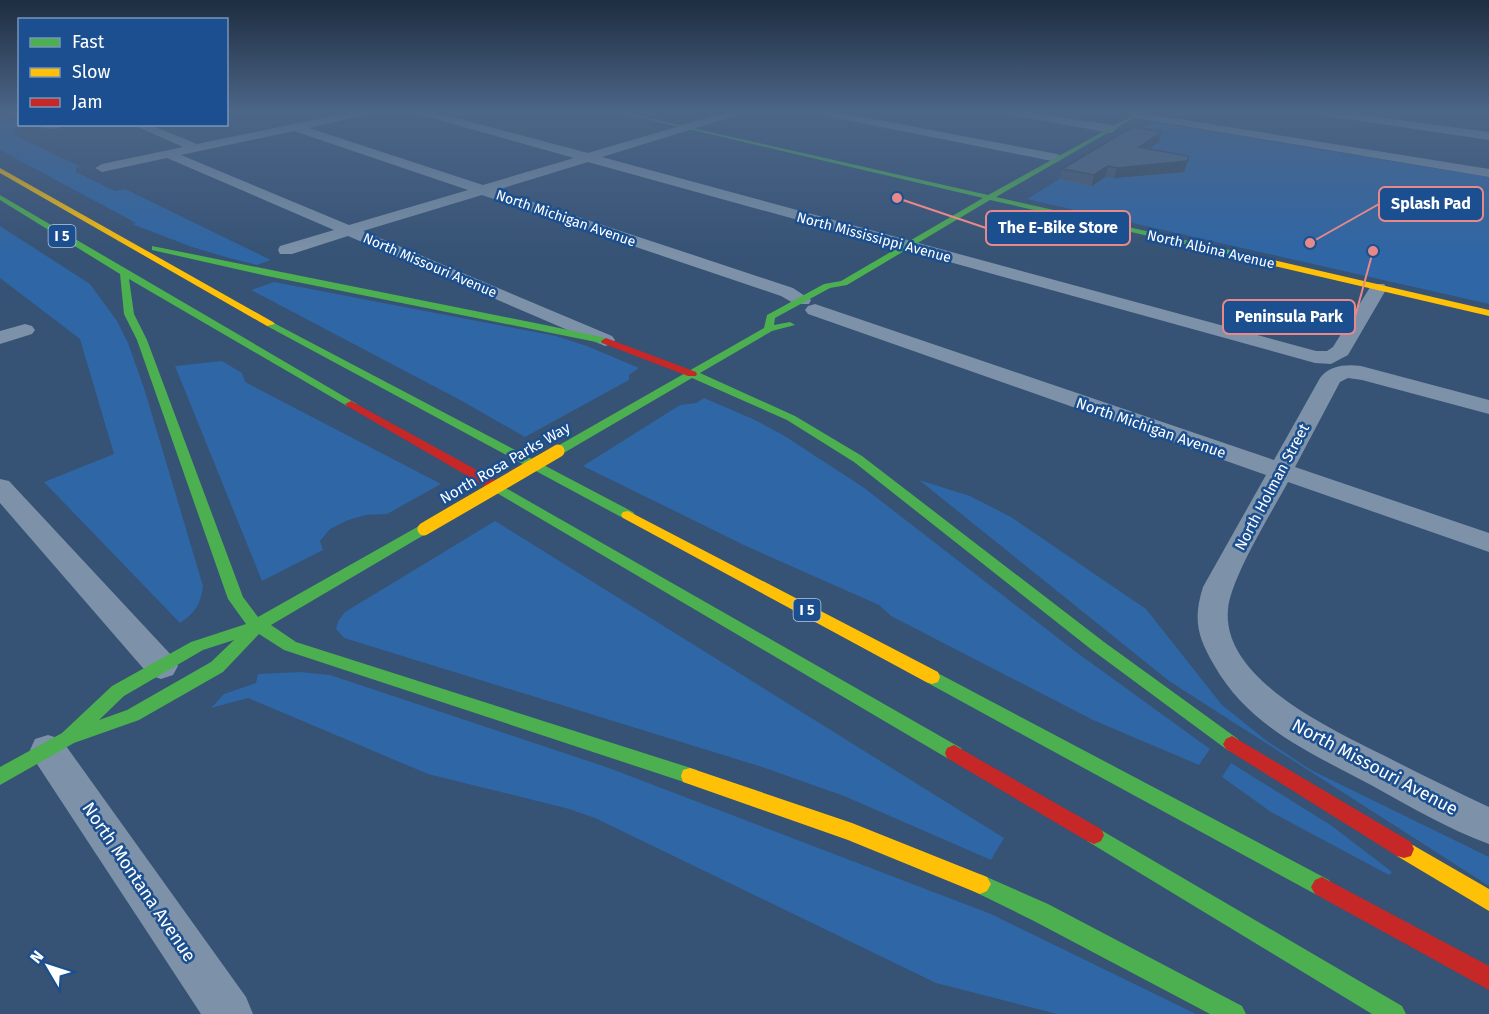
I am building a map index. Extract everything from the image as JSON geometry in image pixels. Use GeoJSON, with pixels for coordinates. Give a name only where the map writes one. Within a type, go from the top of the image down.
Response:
{"type":"FeatureCollection","features":[{"type":"Feature","properties":{"kind":"main road","name":"North Albina Avenue"},"geometry":{"type":"LineString","coordinates":[[824,159],[1489,313]]}},
{"type":"Feature","properties":{"kind":"main road","name":"North Rosa Parks Way"},"geometry":{"type":"LineString","coordinates":[[58,744],[118,691],[196,646],[257,626],[770,329],[771,317],[809,305],[826,286],[844,283],[1055,159]]}},
{"type":"Feature","properties":{"kind":"main road","name":"I 5"},"geometry":{"type":"LineString","coordinates":[[0,170],[296,339],[1177,808],[1489,979]]}},
{"type":"Feature","properties":{"kind":"main road","name":"I 5"},"geometry":{"type":"LineString","coordinates":[[0,197],[124,274],[625,561],[1153,869],[1394,1014]]}},
{"type":"Feature","properties":{"kind":"main road"},"geometry":{"type":"LineString","coordinates":[[125,242],[260,273],[519,321],[606,340]]}},
{"type":"Feature","properties":{"kind":"main road"},"geometry":{"type":"LineString","coordinates":[[124,274],[129,314],[146,350],[236,599],[246,616],[257,626],[290,646],[650,762],[852,832],[955,873],[1040,912],[1234,1014]]}},
{"type":"Feature","properties":{"kind":"main road","name":"North Missouri Avenue"},"geometry":{"type":"LineString","coordinates":[[606,340],[692,374],[791,418],[848,453],[1098,646],[1231,743],[1489,902]]}},
{"type":"Feature","properties":{"kind":"main road","name":"North Rosa Parks Way"},"geometry":{"type":"LineString","coordinates":[[0,777],[58,744],[133,715],[217,667],[257,626]]}},
{"type":"Feature","properties":{"kind":"street"},"geometry":{"type":"LineString","coordinates":[[102,168],[143,159]]}},
{"type":"Feature","properties":{"kind":"street","name":"North Missouri Avenue"},"geometry":{"type":"LineString","coordinates":[[181,159],[606,340]]}},
{"type":"Feature","properties":{"kind":"street","name":"North Michigan Avenue"},"geometry":{"type":"LineString","coordinates":[[391,159],[787,292],[809,305],[1489,543]]}},
{"type":"Feature","properties":{"kind":"street"},"geometry":{"type":"LineString","coordinates":[[286,250],[580,159]]}},
{"type":"Feature","properties":{"kind":"street","name":"North Mississippi Avenue"},"geometry":{"type":"LineString","coordinates":[[595,159],[1489,407]]}},
{"type":"Feature","properties":{"kind":"street"},"geometry":{"type":"LineString","coordinates":[[1409,159],[1489,173]]}},
{"type":"Feature","properties":{"kind":"street","name":"North Holman Street"},"geometry":{"type":"LineString","coordinates":[[1212,611],[1218,587],[1331,378],[1335,365],[1334,357],[1341,351],[1378,288]]}},
{"type":"Feature","properties":{"kind":"street"},"geometry":{"type":"LineString","coordinates":[[0,338],[25,330]]}},
{"type":"Feature","properties":{"kind":"street"},"geometry":{"type":"LineString","coordinates":[[0,487],[161,666]]}},
{"type":"Feature","properties":{"kind":"street","name":"North Missouri Avenue"},"geometry":{"type":"LineString","coordinates":[[1212,611],[1215,634],[1225,654],[1244,682],[1268,706],[1302,731],[1489,826]]}},
{"type":"Feature","properties":{"kind":"street","name":"North Montana Avenue"},"geometry":{"type":"LineString","coordinates":[[58,744],[229,1014]]}},
{"type":"Feature","properties":{"kind":"shaded area"},"geometry":{"type":"Polygon","coordinates":[[[17,159],[65,159],[81,167],[76,168],[76,172],[115,191],[125,189],[271,260],[257,265],[229,258],[192,247],[132,224],[136,223],[17,159]]]}},
{"type":"Feature","properties":{"kind":"shaded area"},"geometry":{"type":"Polygon","coordinates":[[[1091,159],[1381,159],[1489,177],[1489,304],[1027,199],[1091,159]]]}},
{"type":"Feature","properties":{"kind":"shaded area"},"geometry":{"type":"Polygon","coordinates":[[[0,226],[90,284],[117,321],[128,343],[144,388],[203,586],[196,608],[180,623],[44,482],[114,454],[80,339],[0,278],[0,226]]]}},
{"type":"Feature","properties":{"kind":"shaded area"},"geometry":{"type":"Polygon","coordinates":[[[274,282],[556,336],[587,346],[639,368],[629,375],[629,380],[525,437],[462,401],[251,290],[274,282]]]}},
{"type":"Feature","properties":{"kind":"shaded area"},"geometry":{"type":"Polygon","coordinates":[[[222,361],[242,373],[245,382],[441,484],[387,514],[366,515],[348,520],[330,529],[320,541],[323,550],[262,581],[175,366],[222,361]]]}},
{"type":"Feature","properties":{"kind":"shaded area"},"geometry":{"type":"Polygon","coordinates":[[[704,398],[783,435],[863,487],[1076,652],[1210,749],[1199,765],[1093,720],[891,616],[879,605],[748,547],[583,466],[680,405],[696,403],[704,398]]]}},
{"type":"Feature","properties":{"kind":"shaded area"},"geometry":{"type":"Polygon","coordinates":[[[919,480],[970,496],[1011,517],[1146,609],[1222,705],[1267,741],[1311,770],[1489,857],[1489,886],[1169,681],[919,480]]]}},
{"type":"Feature","properties":{"kind":"shaded area"},"geometry":{"type":"Polygon","coordinates":[[[495,521],[1004,838],[991,860],[844,796],[762,767],[344,638],[336,629],[338,621],[345,612],[495,521]]]}},
{"type":"Feature","properties":{"kind":"shaded area"},"geometry":{"type":"Polygon","coordinates":[[[300,672],[330,675],[609,768],[991,914],[1196,1014],[1057,1014],[936,983],[595,818],[569,809],[428,774],[248,698],[211,708],[224,694],[256,683],[258,674],[300,672]]]}},
{"type":"Feature","properties":{"kind":"shaded area"},"geometry":{"type":"Polygon","coordinates":[[[1231,763],[1332,826],[1392,872],[1389,875],[1271,812],[1222,777],[1231,763]]]}},
{"type":"Feature","properties":{"kind":"building"},"geometry":{"type":"Polygon","coordinates":[[[1078,159],[1188,159],[1117,168],[1108,166],[1094,175],[1062,169],[1078,159]]]}},
{"type":"Feature","properties":{"kind":"traffic: fast"},"geometry":{"type":"LineString","coordinates":[[823,159],[1256,259]]}},
{"type":"Feature","properties":{"kind":"traffic: fast"},"geometry":{"type":"LineString","coordinates":[[769,329],[770,317],[827,286],[844,283],[1055,159]]}},
{"type":"Feature","properties":{"kind":"traffic: fast"},"geometry":{"type":"LineString","coordinates":[[0,197],[153,290],[351,404]]}},
{"type":"Feature","properties":{"kind":"traffic: fast"},"geometry":{"type":"LineString","coordinates":[[155,248],[267,273],[606,341]]}},
{"type":"Feature","properties":{"kind":"traffic: fast"},"geometry":{"type":"LineString","coordinates":[[124,274],[129,314],[142,340],[236,599],[252,621],[290,646],[690,776]]}},
{"type":"Feature","properties":{"kind":"traffic: fast"},"geometry":{"type":"LineString","coordinates":[[270,324],[628,515]]}},
{"type":"Feature","properties":{"kind":"traffic: fast"},"geometry":{"type":"LineString","coordinates":[[558,451],[769,329],[790,325]]}},
{"type":"Feature","properties":{"kind":"traffic: fast"},"geometry":{"type":"LineString","coordinates":[[692,374],[791,418],[858,459],[1098,646],[1232,744]]}},
{"type":"Feature","properties":{"kind":"traffic: fast"},"geometry":{"type":"LineString","coordinates":[[490,483],[954,753]]}},
{"type":"Feature","properties":{"kind":"traffic: fast"},"geometry":{"type":"LineString","coordinates":[[68,738],[118,691],[197,646],[257,626],[424,529]]}},
{"type":"Feature","properties":{"kind":"traffic: fast"},"geometry":{"type":"LineString","coordinates":[[0,777],[68,738],[133,715],[217,667],[252,632]]}},
{"type":"Feature","properties":{"kind":"traffic: fast"},"geometry":{"type":"LineString","coordinates":[[932,677],[1322,887]]}},
{"type":"Feature","properties":{"kind":"traffic: fast"},"geometry":{"type":"LineString","coordinates":[[1094,835],[1394,1014]]}},
{"type":"Feature","properties":{"kind":"traffic: fast"},"geometry":{"type":"LineString","coordinates":[[980,884],[1040,912],[1234,1014]]}},
{"type":"Feature","properties":{"kind":"traffic: slow"},"geometry":{"type":"LineString","coordinates":[[0,170],[270,324]]}},
{"type":"Feature","properties":{"kind":"traffic: slow"},"geometry":{"type":"LineString","coordinates":[[1256,259],[1489,313]]}},
{"type":"Feature","properties":{"kind":"traffic: slow"},"geometry":{"type":"LineString","coordinates":[[424,529],[558,451]]}},
{"type":"Feature","properties":{"kind":"traffic: slow"},"geometry":{"type":"LineString","coordinates":[[628,515],[932,677]]}},
{"type":"Feature","properties":{"kind":"traffic: slow"},"geometry":{"type":"LineString","coordinates":[[690,776],[852,832],[980,884]]}},
{"type":"Feature","properties":{"kind":"traffic: slow"},"geometry":{"type":"LineString","coordinates":[[1404,849],[1489,901]]}},
{"type":"Feature","properties":{"kind":"traffic: jam"},"geometry":{"type":"LineString","coordinates":[[606,341],[692,374]]}},
{"type":"Feature","properties":{"kind":"traffic: jam"},"geometry":{"type":"LineString","coordinates":[[351,404],[490,483]]}},
{"type":"Feature","properties":{"kind":"traffic: jam"},"geometry":{"type":"LineString","coordinates":[[1232,744],[1404,849]]}},
{"type":"Feature","properties":{"kind":"traffic: jam"},"geometry":{"type":"LineString","coordinates":[[954,753],[1094,835]]}},
{"type":"Feature","properties":{"kind":"traffic: jam"},"geometry":{"type":"LineString","coordinates":[[1322,887],[1489,979]]}},
{"type":"Feature","properties":{"kind":"place","name":"The E-Bike Store"},"geometry":{"type":"Point","coordinates":[897,198]}},
{"type":"Feature","properties":{"kind":"place","name":"Splash Pad"},"geometry":{"type":"Point","coordinates":[1310,243]}},
{"type":"Feature","properties":{"kind":"place","name":"Peninsula Park"},"geometry":{"type":"Point","coordinates":[1373,251]}}]}
